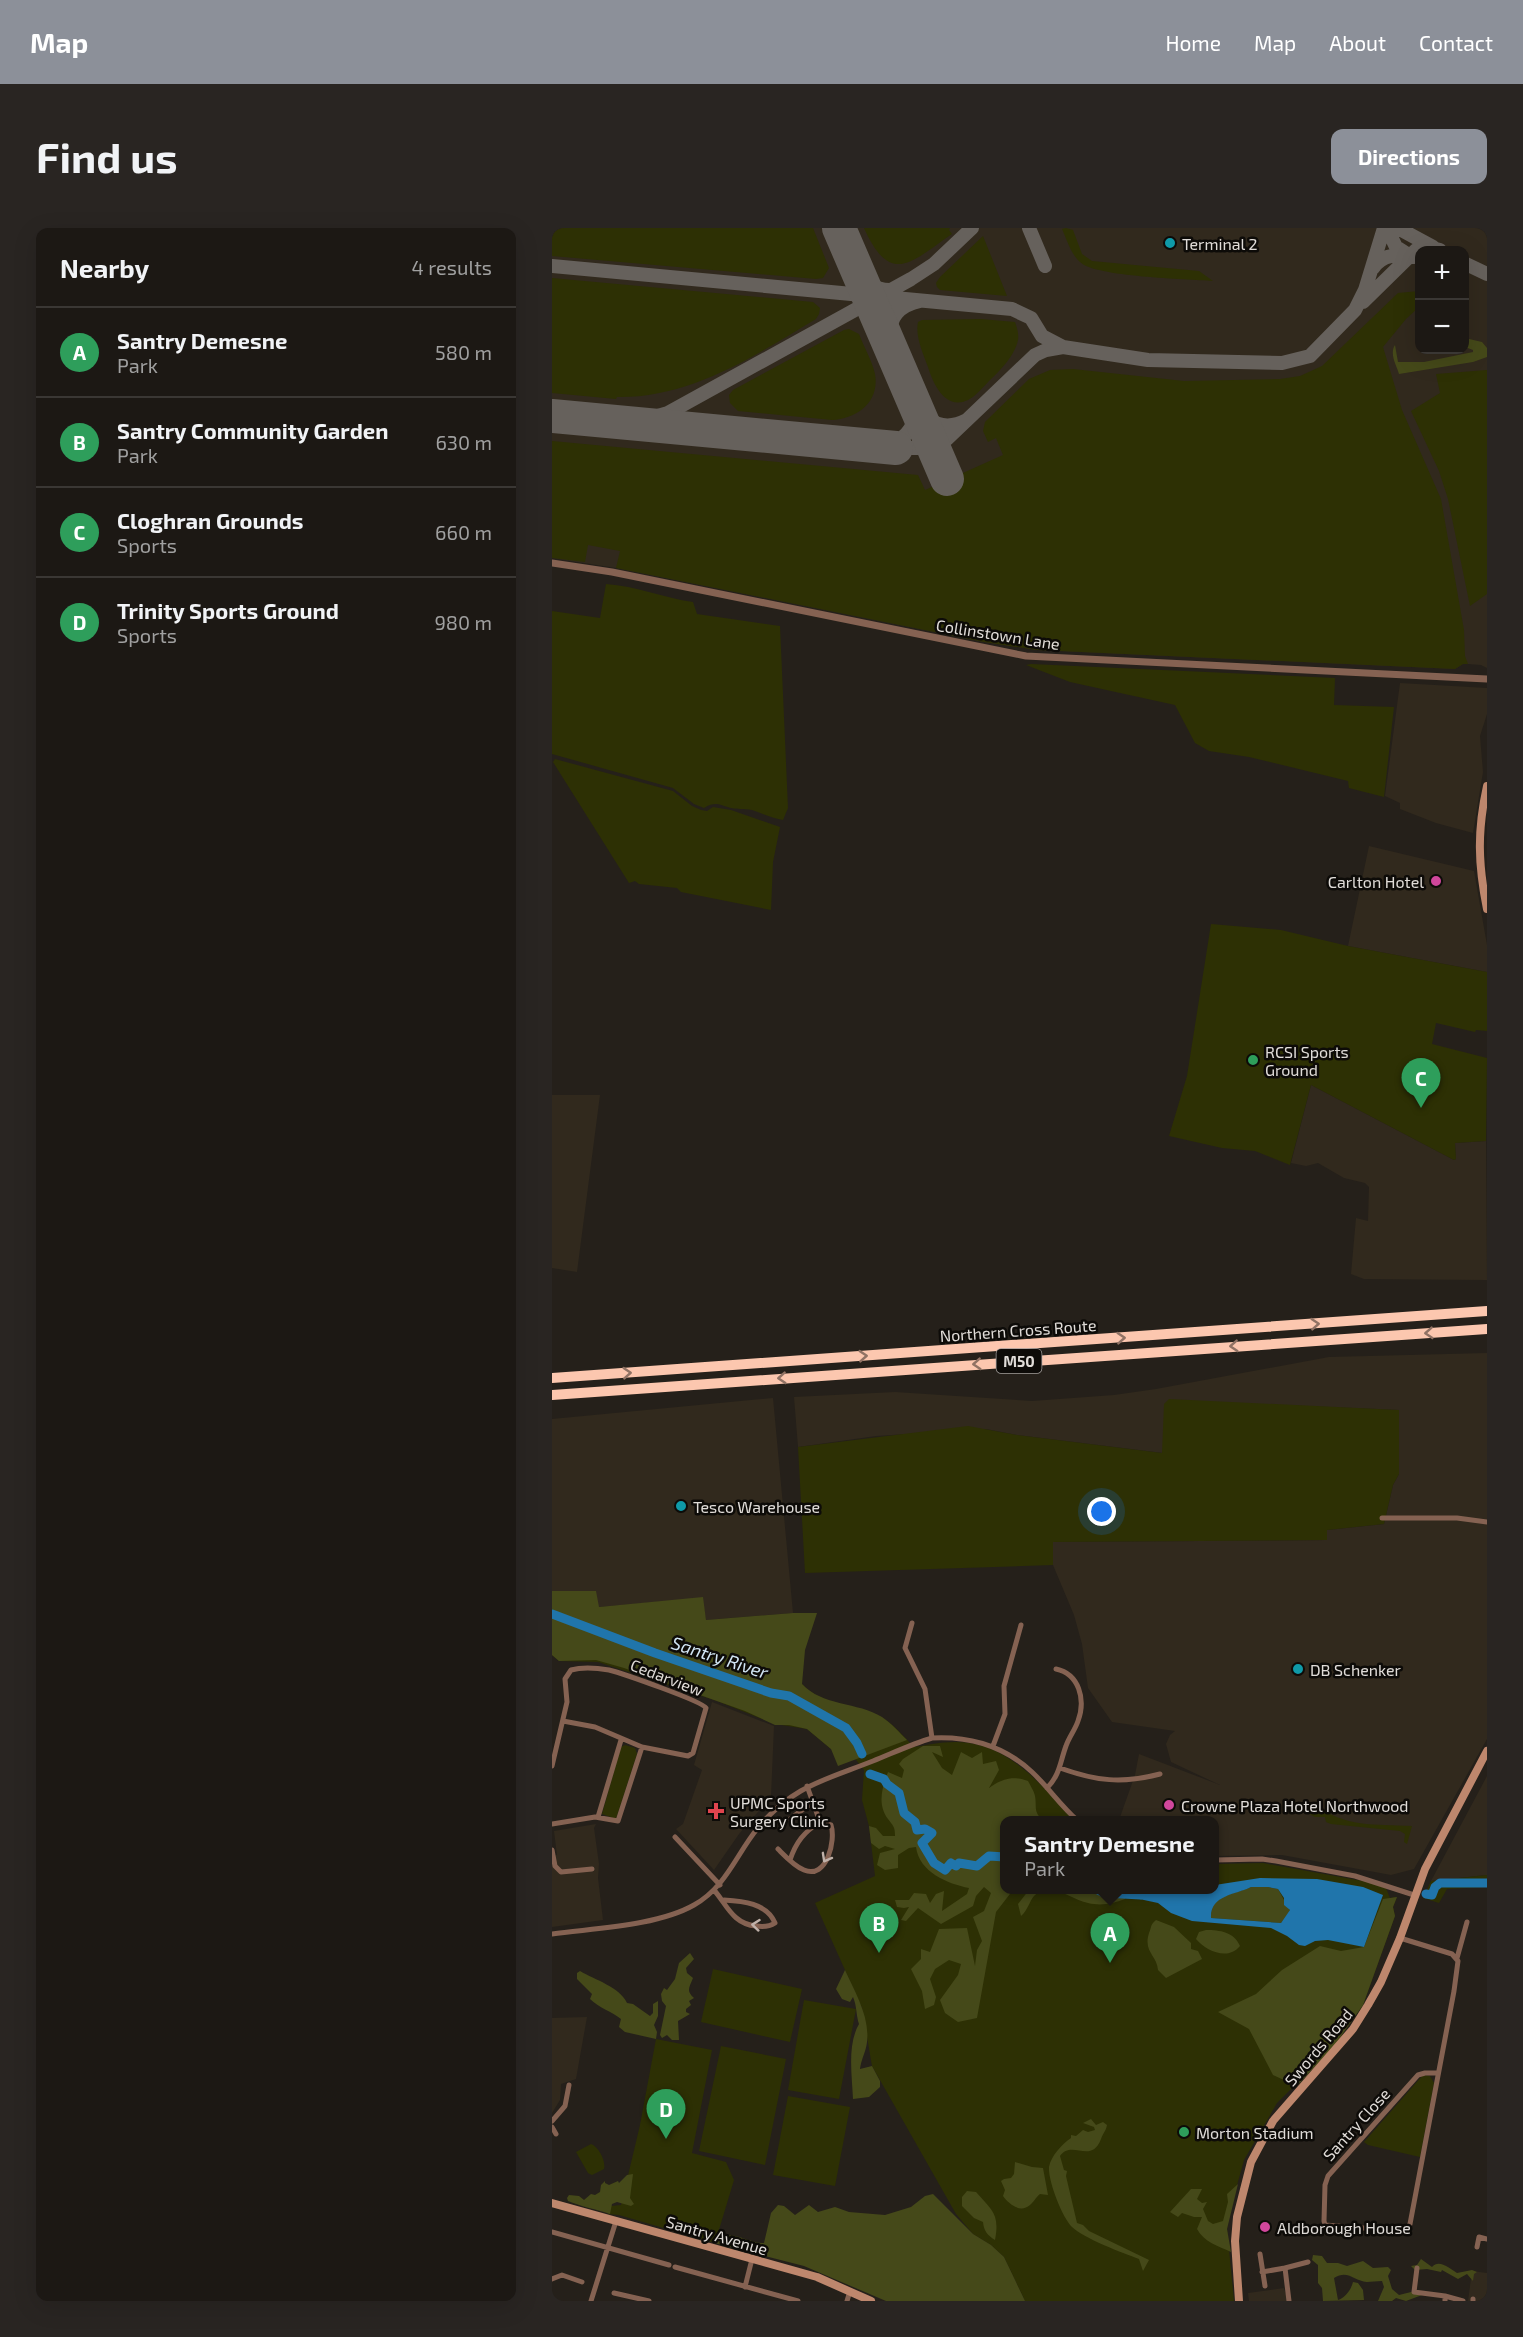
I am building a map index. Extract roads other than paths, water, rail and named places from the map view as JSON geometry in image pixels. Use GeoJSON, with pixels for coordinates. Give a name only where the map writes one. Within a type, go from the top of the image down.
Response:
{"type":"FeatureCollection","features":[{"type":"Feature","properties":{"kind":"highway","name":"Northern Cross Route"},"geometry":{"type":"LineString","coordinates":[[552,1377],[1487,1311]]}},
{"type":"Feature","properties":{"kind":"highway","name":"Northern Cross Route"},"geometry":{"type":"LineString","coordinates":[[552,1395],[1487,1329]]}},
{"type":"Feature","properties":{"kind":"main road"},"geometry":{"type":"LineString","coordinates":[[1487,786],[1480,822],[1479,855],[1487,909]]}},
{"type":"Feature","properties":{"kind":"main road","name":"Swords Road"},"geometry":{"type":"LineString","coordinates":[[1239,2301],[1235,2241],[1237,2217],[1251,2162],[1273,2121],[1353,2029],[1381,1982],[1425,1869],[1487,1750]]}},
{"type":"Feature","properties":{"kind":"main road","name":"Santry Avenue"},"geometry":{"type":"LineString","coordinates":[[552,2203],[816,2277],[848,2296],[871,2301]]}},
{"type":"Feature","properties":{"kind":"street","name":"Collinstown Lane"},"geometry":{"type":"LineString","coordinates":[[552,563],[612,572],[1026,656],[1486,679]]}},
{"type":"Feature","properties":{"kind":"street"},"geometry":{"type":"LineString","coordinates":[[1382,1518],[1457,1518],[1487,1522]]}},
{"type":"Feature","properties":{"kind":"street"},"geometry":{"type":"LineString","coordinates":[[912,1623],[905,1648],[925,1689],[932,1738]]}},
{"type":"Feature","properties":{"kind":"street"},"geometry":{"type":"LineString","coordinates":[[993,1746],[1005,1714],[1004,1686],[1021,1625]]}},
{"type":"Feature","properties":{"kind":"street"},"geometry":{"type":"LineString","coordinates":[[1047,1788],[1058,1775],[1066,1745],[1078,1720],[1081,1699],[1073,1677],[1066,1671],[1056,1669]]}},
{"type":"Feature","properties":{"kind":"street","name":"Cedarview"},"geometry":{"type":"LineString","coordinates":[[552,1766],[567,1702],[565,1679],[571,1670],[616,1672],[705,1706],[705,1713],[692,1754],[663,1753],[621,1740],[595,1727],[563,1721]]}},
{"type":"Feature","properties":{"kind":"street"},"geometry":{"type":"LineString","coordinates":[[552,1934],[663,1917],[693,1906],[720,1885],[758,1828],[780,1805],[807,1786],[932,1738],[975,1740],[993,1746],[1017,1760],[1072,1816]]}},
{"type":"Feature","properties":{"kind":"street"},"geometry":{"type":"LineString","coordinates":[[598,1817],[621,1740]]}},
{"type":"Feature","properties":{"kind":"street"},"geometry":{"type":"LineString","coordinates":[[552,1824],[598,1817],[613,1821],[619,1820],[642,1747]]}},
{"type":"Feature","properties":{"kind":"street"},"geometry":{"type":"LineString","coordinates":[[1060,1768],[1099,1779],[1136,1780],[1160,1774]]}},
{"type":"Feature","properties":{"kind":"street"},"geometry":{"type":"LineString","coordinates":[[807,1786],[820,1822]]}},
{"type":"Feature","properties":{"kind":"street"},"geometry":{"type":"LineString","coordinates":[[790,1819],[813,1802]]}},
{"type":"Feature","properties":{"kind":"street"},"geometry":{"type":"LineString","coordinates":[[778,1848],[804,1870],[820,1869],[830,1854],[833,1836],[831,1825],[820,1822]]}},
{"type":"Feature","properties":{"kind":"street"},"geometry":{"type":"LineString","coordinates":[[790,1860],[800,1838],[820,1822]]}},
{"type":"Feature","properties":{"kind":"street"},"geometry":{"type":"LineString","coordinates":[[675,1836],[720,1885]]}},
{"type":"Feature","properties":{"kind":"street"},"geometry":{"type":"LineString","coordinates":[[552,1850],[555,1866],[561,1872],[592,1869]]}},
{"type":"Feature","properties":{"kind":"street"},"geometry":{"type":"LineString","coordinates":[[1219,1860],[1276,1861],[1355,1876],[1414,1895]]}},
{"type":"Feature","properties":{"kind":"street"},"geometry":{"type":"LineString","coordinates":[[714,1890],[723,1900],[728,1911],[743,1923],[763,1927],[772,1926],[775,1923],[772,1917],[754,1904],[723,1900]]}},
{"type":"Feature","properties":{"kind":"street","name":"Santry Close"},"geometry":{"type":"LineString","coordinates":[[1438,2073],[1418,2075],[1328,2176],[1324,2186],[1325,2224],[1401,2231],[1406,2230],[1410,2224],[1457,1974],[1457,1958],[1467,1922]]}},
{"type":"Feature","properties":{"kind":"street"},"geometry":{"type":"LineString","coordinates":[[1400,1938],[1452,1954],[1457,1958]]}},
{"type":"Feature","properties":{"kind":"street"},"geometry":{"type":"LineString","coordinates":[[552,2121],[565,2106],[569,2085]]}},
{"type":"Feature","properties":{"kind":"street"},"geometry":{"type":"LineString","coordinates":[[552,2127],[556,2133]]}},
{"type":"Feature","properties":{"kind":"street"},"geometry":{"type":"LineString","coordinates":[[591,2301],[616,2221]]}},
{"type":"Feature","properties":{"kind":"street"},"geometry":{"type":"LineString","coordinates":[[552,2232],[798,2301]]}},
{"type":"Feature","properties":{"kind":"street"},"geometry":{"type":"LineString","coordinates":[[1477,2247],[1479,2237],[1487,2239]]}},
{"type":"Feature","properties":{"kind":"street"},"geometry":{"type":"LineString","coordinates":[[1260,2254],[1265,2286]]}},
{"type":"Feature","properties":{"kind":"street"},"geometry":{"type":"LineString","coordinates":[[745,2287],[752,2259]]}},
{"type":"Feature","properties":{"kind":"street"},"geometry":{"type":"LineString","coordinates":[[1262,2272],[1308,2262]]}},
{"type":"Feature","properties":{"kind":"street"},"geometry":{"type":"LineString","coordinates":[[1285,2268],[1289,2301]]}},
{"type":"Feature","properties":{"kind":"street"},"geometry":{"type":"LineString","coordinates":[[1417,2268],[1414,2292],[1463,2301]]}},
{"type":"Feature","properties":{"kind":"street"},"geometry":{"type":"LineString","coordinates":[[552,2279],[562,2275],[582,2282]]}},
{"type":"Feature","properties":{"kind":"street"},"geometry":{"type":"LineString","coordinates":[[614,2293],[649,2301]]}},
{"type":"Feature","properties":{"kind":"water"},"geometry":{"type":"Polygon","coordinates":[[[1260,1878],[1317,1879],[1363,1887],[1383,1895],[1364,1947],[1328,1940],[1315,1941],[1305,1946],[1299,1945],[1271,1928],[1192,1921],[1171,1913],[1158,1903],[1130,1897],[1128,1894],[1219,1894],[1219,1884],[1260,1878]],[[1251,1887],[1225,1897],[1215,1905],[1211,1918],[1281,1923],[1290,1910],[1284,1905],[1284,1898],[1278,1889],[1251,1887]]]}},
{"type":"Feature","properties":{"kind":"waterway","name":"Santry River"},"geometry":{"type":"LineString","coordinates":[[552,1614],[655,1653],[771,1693],[789,1696],[846,1728],[862,1754]]}},
{"type":"Feature","properties":{"kind":"waterway","name":"Santry River"},"geometry":{"type":"LineString","coordinates":[[870,1774],[884,1779],[899,1793],[904,1813],[915,1822],[917,1830],[925,1829],[932,1833],[922,1843],[934,1863],[945,1870],[951,1863],[956,1866],[959,1863],[977,1866],[989,1856],[1000,1857]]}},
{"type":"Feature","properties":{"kind":"waterway","name":"Santry River"},"geometry":{"type":"LineString","coordinates":[[1426,1894],[1432,1895],[1435,1887],[1440,1883],[1487,1883]]}},
{"type":"Feature","properties":{"kind":"waterway","name":"Santry River"},"geometry":{"type":"LineString","coordinates":[[1122,1894],[1141,1895]]}},
{"type":"Feature","properties":{"kind":"place","name":"Terminal 2"},"geometry":{"type":"Point","coordinates":[1170,243]}},
{"type":"Feature","properties":{"kind":"place","name":"Carlton Hotel"},"geometry":{"type":"Point","coordinates":[1436,881]}},
{"type":"Feature","properties":{"kind":"place","name":"RCSI Sports Ground"},"geometry":{"type":"Point","coordinates":[1253,1060]}},
{"type":"Feature","properties":{"kind":"place","name":"Cloghran Grounds"},"geometry":{"type":"Point","coordinates":[1421,1108]}},
{"type":"Feature","properties":{"kind":"place","name":"Tesco Warehouse"},"geometry":{"type":"Point","coordinates":[681,1506]}},
{"type":"Feature","properties":{"kind":"place","name":"DB Schenker"},"geometry":{"type":"Point","coordinates":[1298,1669]}},
{"type":"Feature","properties":{"kind":"place","name":"Crowne Plaza Hotel Northwood"},"geometry":{"type":"Point","coordinates":[1169,1805]}},
{"type":"Feature","properties":{"kind":"place","name":"UPMC Sports Surgery Clinic"},"geometry":{"type":"Point","coordinates":[716,1811]}},
{"type":"Feature","properties":{"kind":"place","name":"Santry Community Garden"},"geometry":{"type":"Point","coordinates":[879,1953]}},
{"type":"Feature","properties":{"kind":"place","name":"Santry Demesne"},"geometry":{"type":"Point","coordinates":[1110,1963]}},
{"type":"Feature","properties":{"kind":"place","name":"Morton Stadium"},"geometry":{"type":"Point","coordinates":[1184,2132]}},
{"type":"Feature","properties":{"kind":"place","name":"Trinity Sports Ground"},"geometry":{"type":"Point","coordinates":[666,2139]}},
{"type":"Feature","properties":{"kind":"place","name":"Aldborough House"},"geometry":{"type":"Point","coordinates":[1265,2227]}}]}
